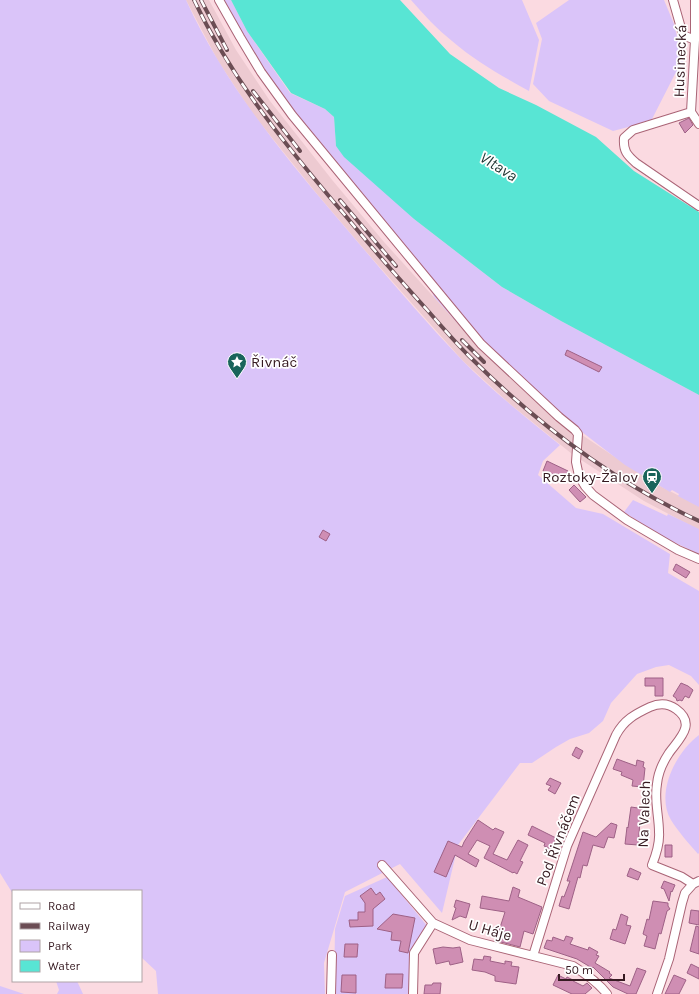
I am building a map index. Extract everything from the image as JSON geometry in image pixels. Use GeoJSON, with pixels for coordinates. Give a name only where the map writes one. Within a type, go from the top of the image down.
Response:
{"type":"FeatureCollection","features":[{"type":"Feature","properties":{"kind":"street"},"geometry":{"type":"LineString","coordinates":[[219,0],[257,66],[292,115],[481,344],[559,417],[575,430],[578,434],[576,462],[579,476],[585,486],[593,495],[627,520],[678,550],[699,559]]}},
{"type":"Feature","properties":{"kind":"street"},"geometry":{"type":"LineString","coordinates":[[673,0],[683,35],[695,40]]}},
{"type":"Feature","properties":{"kind":"street","name":"Husinecká"},"geometry":{"type":"LineString","coordinates":[[695,0],[692,112],[633,130],[624,138],[624,145],[627,155],[636,163],[699,206]]}},
{"type":"Feature","properties":{"kind":"street"},"geometry":{"type":"LineString","coordinates":[[692,112],[699,124]]}},
{"type":"Feature","properties":{"kind":"street","name":"Na Valech"},"geometry":{"type":"LineString","coordinates":[[616,736],[623,724],[633,716],[658,705],[675,708],[682,713],[686,721],[685,731],[659,773],[656,792],[659,832],[658,845],[652,865],[696,882],[685,893],[669,959],[656,994]]}},
{"type":"Feature","properties":{"kind":"street","name":"Pod Řivnáčem"},"geometry":{"type":"LineString","coordinates":[[533,956],[567,846],[616,736]]}},
{"type":"Feature","properties":{"kind":"street","name":"U Háje"},"geometry":{"type":"LineString","coordinates":[[382,866],[433,923],[470,940],[573,966],[596,982],[607,994]]}},
{"type":"Feature","properties":{"kind":"street"},"geometry":{"type":"LineString","coordinates":[[412,994],[414,953],[433,923]]}},
{"type":"Feature","properties":{"kind":"street"},"geometry":{"type":"LineString","coordinates":[[331,994],[332,955]]}},
{"type":"Feature","properties":{"kind":"shaded area"},"geometry":{"type":"Polygon","coordinates":[[[186,0],[209,0],[236,50],[270,101],[333,181],[384,242],[478,346],[573,429],[654,483],[699,506],[699,530],[644,501],[572,454],[510,404],[463,361],[317,194],[253,114],[218,61],[186,0]]]}},
{"type":"Feature","properties":{"kind":"green space"},"geometry":{"type":"Polygon","coordinates":[[[0,0],[186,0],[216,57],[252,111],[291,163],[380,269],[412,306],[473,371],[497,393],[560,445],[543,461],[538,475],[576,508],[603,514],[670,554],[668,573],[699,591],[699,685],[691,676],[669,665],[656,667],[637,674],[611,703],[603,721],[589,733],[570,739],[532,763],[520,763],[458,845],[442,913],[400,864],[345,892],[324,963],[325,994],[158,994],[156,971],[142,958],[142,890],[12,890],[12,892],[0,873],[0,0]]]}},
{"type":"Feature","properties":{"kind":"green space"},"geometry":{"type":"Polygon","coordinates":[[[221,0],[231,0],[247,31],[290,93],[325,109],[334,117],[336,146],[414,219],[502,287],[561,321],[699,395],[699,507],[678,496],[679,494],[672,490],[670,492],[625,465],[582,432],[573,429],[478,346],[434,297],[427,278],[262,71],[221,0]]]}},
{"type":"Feature","properties":{"kind":"green space"},"geometry":{"type":"Polygon","coordinates":[[[411,0],[522,0],[539,40],[529,91],[489,68],[470,55],[436,27],[411,0]]]}},
{"type":"Feature","properties":{"kind":"green space"},"geometry":{"type":"Polygon","coordinates":[[[569,0],[664,0],[674,24],[684,65],[675,74],[651,121],[613,131],[549,101],[533,84],[542,39],[536,23],[569,0]]]}},
{"type":"Feature","properties":{"kind":"green space"},"geometry":{"type":"Polygon","coordinates":[[[633,500],[667,516],[668,514],[699,529],[699,554],[663,537],[624,512],[633,500]]]}},
{"type":"Feature","properties":{"kind":"green space"},"geometry":{"type":"Polygon","coordinates":[[[699,735],[698,854],[671,820],[665,798],[670,774],[676,762],[691,742],[699,735]]]}},
{"type":"Feature","properties":{"kind":"green space"},"geometry":{"type":"Polygon","coordinates":[[[387,877],[428,927],[410,959],[409,994],[334,994],[335,929],[345,896],[387,877]]]}},
{"type":"Feature","properties":{"kind":"green space"},"geometry":{"type":"Polygon","coordinates":[[[56,982],[77,982],[83,994],[57,994],[59,990],[56,982]]]}},
{"type":"Feature","properties":{"kind":"green space"},"geometry":{"type":"Polygon","coordinates":[[[0,986],[24,994],[0,994],[0,986]]]}},
{"type":"Feature","properties":{"kind":"water","name":"Vltava"},"geometry":{"type":"Polygon","coordinates":[[[231,0],[400,0],[450,54],[499,88],[536,105],[596,137],[634,171],[699,212],[699,395],[561,321],[502,287],[414,219],[344,157],[336,146],[334,117],[325,109],[291,93],[247,31],[231,0]]]}},
{"type":"Feature","properties":{"kind":"building"},"geometry":{"type":"Polygon","coordinates":[[[689,118],[693,125],[685,133],[679,123],[689,118]]]}},
{"type":"Feature","properties":{"kind":"building"},"geometry":{"type":"Polygon","coordinates":[[[567,350],[602,367],[599,372],[565,355],[567,350]]]}},
{"type":"Feature","properties":{"kind":"building"},"geometry":{"type":"Polygon","coordinates":[[[547,461],[568,471],[565,478],[556,474],[552,474],[552,476],[543,471],[547,461]]]}},
{"type":"Feature","properties":{"kind":"building"},"geometry":{"type":"Polygon","coordinates":[[[574,485],[586,497],[580,502],[569,490],[574,485]]]}},
{"type":"Feature","properties":{"kind":"building"},"geometry":{"type":"Polygon","coordinates":[[[323,530],[330,534],[326,541],[319,537],[323,530]]]}},
{"type":"Feature","properties":{"kind":"building"},"geometry":{"type":"Polygon","coordinates":[[[676,564],[690,572],[686,578],[673,570],[676,564]]]}},
{"type":"Feature","properties":{"kind":"building"},"geometry":{"type":"Polygon","coordinates":[[[645,678],[663,678],[663,696],[655,696],[655,686],[645,686],[645,678]]]}},
{"type":"Feature","properties":{"kind":"building"},"geometry":{"type":"Polygon","coordinates":[[[681,683],[693,690],[689,698],[685,696],[682,701],[677,701],[673,696],[681,683]]]}},
{"type":"Feature","properties":{"kind":"building"},"geometry":{"type":"Polygon","coordinates":[[[576,747],[583,751],[579,759],[572,755],[576,747]]]}},
{"type":"Feature","properties":{"kind":"building"},"geometry":{"type":"Polygon","coordinates":[[[617,759],[636,766],[637,760],[644,762],[643,767],[645,768],[643,787],[632,786],[633,780],[621,775],[622,772],[613,769],[617,759]]]}},
{"type":"Feature","properties":{"kind":"building"},"geometry":{"type":"Polygon","coordinates":[[[550,778],[561,783],[555,794],[548,790],[551,786],[546,784],[550,778]]]}},
{"type":"Feature","properties":{"kind":"building"},"geometry":{"type":"Polygon","coordinates":[[[631,807],[645,809],[643,822],[640,822],[638,845],[625,844],[631,807]]]}},
{"type":"Feature","properties":{"kind":"building"},"geometry":{"type":"Polygon","coordinates":[[[478,820],[493,830],[495,828],[504,832],[493,854],[507,860],[518,840],[528,845],[520,861],[523,862],[517,874],[484,858],[490,846],[477,840],[468,854],[479,860],[476,867],[455,855],[446,877],[434,872],[448,841],[462,847],[478,820]]]}},
{"type":"Feature","properties":{"kind":"building"},"geometry":{"type":"Polygon","coordinates":[[[611,823],[617,825],[614,838],[608,837],[604,848],[593,845],[587,866],[583,865],[580,878],[578,877],[569,909],[559,906],[562,896],[564,897],[570,881],[567,881],[583,832],[596,837],[611,823]]]}},
{"type":"Feature","properties":{"kind":"building"},"geometry":{"type":"Polygon","coordinates":[[[532,826],[556,838],[551,849],[544,846],[545,843],[528,835],[532,826]]]}},
{"type":"Feature","properties":{"kind":"building"},"geometry":{"type":"Polygon","coordinates":[[[665,845],[672,845],[672,857],[665,857],[665,845]]]}},
{"type":"Feature","properties":{"kind":"building"},"geometry":{"type":"Polygon","coordinates":[[[630,868],[641,873],[638,880],[627,876],[630,868]]]}},
{"type":"Feature","properties":{"kind":"building"},"geometry":{"type":"Polygon","coordinates":[[[664,881],[675,885],[672,892],[671,891],[669,901],[664,889],[661,888],[664,881]]]}},
{"type":"Feature","properties":{"kind":"building"},"geometry":{"type":"Polygon","coordinates":[[[513,887],[520,890],[518,897],[542,907],[533,934],[524,931],[520,947],[497,941],[505,912],[480,908],[482,896],[509,901],[513,887]]]}},
{"type":"Feature","properties":{"kind":"building"},"geometry":{"type":"Polygon","coordinates":[[[371,888],[376,895],[380,892],[385,899],[373,909],[373,926],[350,927],[349,920],[358,920],[358,912],[365,912],[365,903],[360,896],[371,888]]]}},
{"type":"Feature","properties":{"kind":"building"},"geometry":{"type":"Polygon","coordinates":[[[456,900],[470,904],[466,918],[460,916],[452,920],[456,908],[454,907],[456,900]]]}},
{"type":"Feature","properties":{"kind":"building"},"geometry":{"type":"Polygon","coordinates":[[[653,901],[668,903],[670,909],[667,911],[661,934],[659,933],[655,949],[644,946],[647,936],[643,934],[647,919],[649,920],[653,901]]]}},
{"type":"Feature","properties":{"kind":"building"},"geometry":{"type":"Polygon","coordinates":[[[691,910],[699,911],[699,925],[689,923],[691,910]]]}},
{"type":"Feature","properties":{"kind":"building"},"geometry":{"type":"Polygon","coordinates":[[[393,914],[415,918],[408,953],[399,951],[401,941],[391,940],[392,932],[377,929],[393,914]]]}},
{"type":"Feature","properties":{"kind":"building"},"geometry":{"type":"Polygon","coordinates":[[[621,914],[628,917],[626,925],[631,926],[625,944],[610,939],[613,929],[616,930],[621,914]]]}},
{"type":"Feature","properties":{"kind":"building"},"geometry":{"type":"Polygon","coordinates":[[[696,926],[699,927],[699,954],[690,951],[696,926]]]}},
{"type":"Feature","properties":{"kind":"building"},"geometry":{"type":"Polygon","coordinates":[[[566,936],[573,938],[570,944],[588,950],[589,947],[598,952],[596,955],[599,956],[595,963],[610,972],[609,973],[612,975],[609,978],[630,986],[637,968],[646,971],[636,994],[628,994],[613,987],[593,967],[592,968],[577,959],[544,948],[547,940],[552,941],[553,937],[564,941],[566,936]]]}},
{"type":"Feature","properties":{"kind":"building"},"geometry":{"type":"Polygon","coordinates":[[[345,944],[358,944],[357,957],[344,957],[345,944]]]}},
{"type":"Feature","properties":{"kind":"building"},"geometry":{"type":"Polygon","coordinates":[[[443,947],[460,947],[463,962],[450,965],[449,961],[436,964],[433,949],[443,947]]]}},
{"type":"Feature","properties":{"kind":"building"},"geometry":{"type":"Polygon","coordinates":[[[484,956],[491,957],[490,961],[505,964],[505,961],[512,962],[511,966],[519,967],[516,984],[495,981],[495,976],[485,972],[472,970],[474,959],[483,960],[484,956]]]}},
{"type":"Feature","properties":{"kind":"building"},"geometry":{"type":"Polygon","coordinates":[[[691,964],[699,968],[699,979],[687,973],[691,964]]]}},
{"type":"Feature","properties":{"kind":"building"},"geometry":{"type":"Polygon","coordinates":[[[386,974],[403,974],[402,988],[385,988],[386,974]]]}},
{"type":"Feature","properties":{"kind":"building"},"geometry":{"type":"Polygon","coordinates":[[[342,975],[356,975],[356,993],[341,992],[342,975]]]}},
{"type":"Feature","properties":{"kind":"building"},"geometry":{"type":"Polygon","coordinates":[[[558,975],[566,979],[567,977],[583,986],[587,983],[592,988],[585,994],[572,994],[553,985],[558,975]]]}},
{"type":"Feature","properties":{"kind":"building"},"geometry":{"type":"Polygon","coordinates":[[[674,975],[686,980],[679,994],[665,994],[674,975]]]}},
{"type":"Feature","properties":{"kind":"building"},"geometry":{"type":"Polygon","coordinates":[[[433,983],[441,983],[440,994],[424,994],[425,985],[432,985],[433,983]]]}},
{"type":"Feature","properties":{"kind":"railway"},"geometry":{"type":"LineString","coordinates":[[194,0],[225,58],[262,112],[302,164],[376,252],[464,351],[521,404],[577,449],[636,488],[699,521]]}},
{"type":"Feature","properties":{"kind":"railway"},"geometry":{"type":"LineString","coordinates":[[201,0],[227,50]]}},
{"type":"Feature","properties":{"kind":"railway"},"geometry":{"type":"LineString","coordinates":[[253,91],[300,151]]}},
{"type":"Feature","properties":{"kind":"railway"},"geometry":{"type":"LineString","coordinates":[[340,200],[396,266]]}},
{"type":"Feature","properties":{"kind":"railway"},"geometry":{"type":"LineString","coordinates":[[462,340],[484,362]]}},
{"type":"Feature","properties":{"kind":"place","name":"Řivnáč"},"geometry":{"type":"Point","coordinates":[237,379]}},
{"type":"Feature","properties":{"kind":"place","name":"Roztoky-Žalov"},"geometry":{"type":"Point","coordinates":[652,494]}}]}
